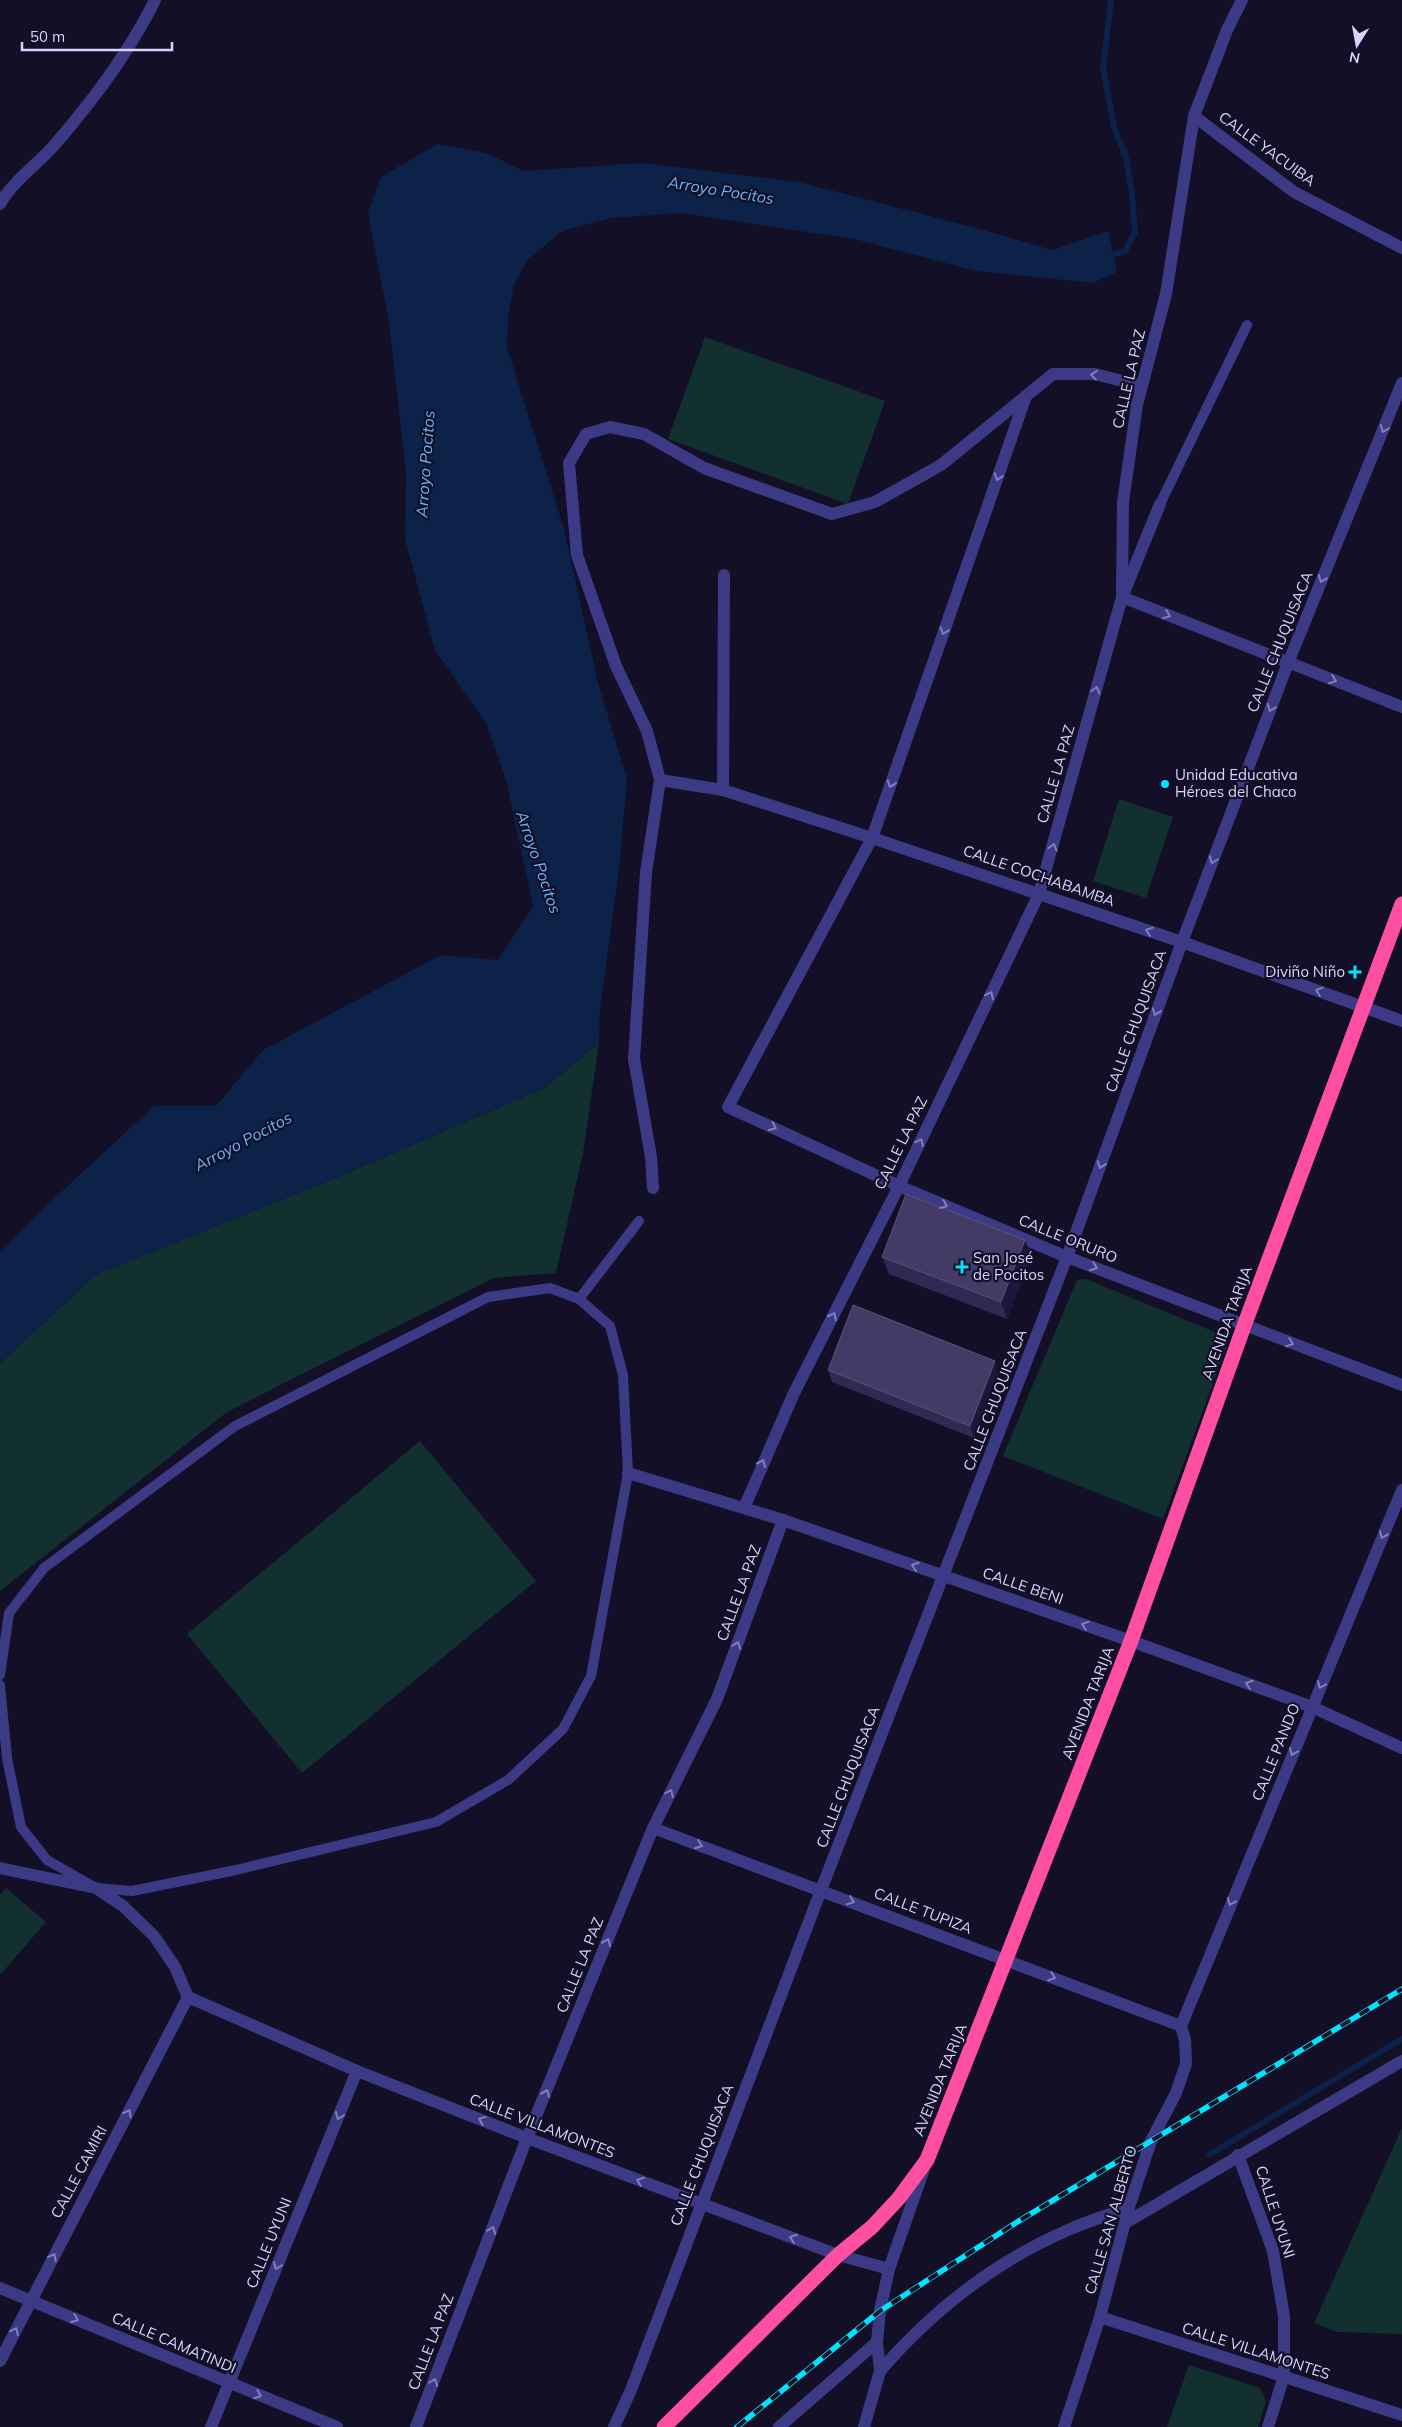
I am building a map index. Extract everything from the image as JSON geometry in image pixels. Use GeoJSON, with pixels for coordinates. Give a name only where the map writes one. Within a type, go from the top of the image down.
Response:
{"type":"FeatureCollection","features":[{"type":"Feature","properties":{"kind":"highway","name":"AVENIDA TARIJA"},"geometry":{"type":"LineString","coordinates":[[664,2427],[838,2255],[872,2227],[900,2198],[927,2160],[1131,1641],[1244,1326],[1402,904]]}},
{"type":"Feature","properties":{"kind":"street"},"geometry":{"type":"LineString","coordinates":[[0,204],[6,193],[56,144],[88,104],[137,37],[155,0]]}},
{"type":"Feature","properties":{"kind":"street","name":"CALLE LA PAZ"},"geometry":{"type":"LineString","coordinates":[[744,1508],[794,1393],[899,1186],[1040,894],[1122,597],[1123,502],[1137,405],[1166,294],[1194,116],[1227,30],[1242,0]]}},
{"type":"Feature","properties":{"kind":"street","name":"CALLE YACUIBA"},"geometry":{"type":"LineString","coordinates":[[1194,116],[1294,192],[1402,248]]}},
{"type":"Feature","properties":{"kind":"street"},"geometry":{"type":"LineString","coordinates":[[653,1188],[651,1157],[634,1059],[646,872],[660,780],[647,731],[616,666],[577,554],[569,463],[586,434],[610,427],[644,434],[704,468],[832,514],[875,502],[941,465],[1053,374],[1095,374],[1142,386]]}},
{"type":"Feature","properties":{"kind":"street","name":"CALLE CHUQUISACA"},"geometry":{"type":"LineString","coordinates":[[614,2427],[631,2390],[821,1890],[1068,1257],[1182,942],[1288,663],[1402,383]]}},
{"type":"Feature","properties":{"kind":"street"},"geometry":{"type":"LineString","coordinates":[[872,838],[1026,396]]}},
{"type":"Feature","properties":{"kind":"street"},"geometry":{"type":"LineString","coordinates":[[1160,504],[1122,597],[1402,707]]}},
{"type":"Feature","properties":{"kind":"street"},"geometry":{"type":"LineString","coordinates":[[723,790],[724,575]]}},
{"type":"Feature","properties":{"kind":"street","name":"CALLE COCHABAMBA"},"geometry":{"type":"LineString","coordinates":[[660,780],[723,790],[872,838],[1182,942],[1402,1021]]}},
{"type":"Feature","properties":{"kind":"street","name":"CALLE ORURO"},"geometry":{"type":"LineString","coordinates":[[872,838],[728,1106],[899,1186],[1068,1257],[1402,1385]]}},
{"type":"Feature","properties":{"kind":"street","name":"CALLE BENI"},"geometry":{"type":"LineString","coordinates":[[628,1473],[783,1520],[1131,1641],[1312,1707],[1402,1748]]}},
{"type":"Feature","properties":{"kind":"street","name":"CALLE PANDO"},"geometry":{"type":"LineString","coordinates":[[1181,2026],[1402,1490]]}},
{"type":"Feature","properties":{"kind":"street","name":"CALLE LA PAZ"},"geometry":{"type":"LineString","coordinates":[[416,2427],[528,2138],[653,1828],[717,1699],[783,1520]]}},
{"type":"Feature","properties":{"kind":"street","name":"CALLE TUPIZA"},"geometry":{"type":"LineString","coordinates":[[653,1828],[1181,2026]]}},
{"type":"Feature","properties":{"kind":"street"},"geometry":{"type":"LineString","coordinates":[[0,1868],[96,1888],[123,1906],[154,1936],[175,1967],[188,1997]]}},
{"type":"Feature","properties":{"kind":"street","name":"CALLE VILLAMONTES"},"geometry":{"type":"LineString","coordinates":[[188,1997],[357,2071],[528,2138],[838,2255],[889,2268]]}},
{"type":"Feature","properties":{"kind":"street","name":"CALLE CAMIRI"},"geometry":{"type":"LineString","coordinates":[[0,2361],[188,1997]]}},
{"type":"Feature","properties":{"kind":"street","name":"CALLE SAN ALBERTO"},"geometry":{"type":"LineString","coordinates":[[1064,2427],[1100,2317],[1129,2207],[1151,2141],[1176,2093],[1186,2064],[1185,2040],[1181,2026]]}},
{"type":"Feature","properties":{"kind":"street"},"geometry":{"type":"LineString","coordinates":[[1125,2223],[1238,2155],[1402,2061]]}},
{"type":"Feature","properties":{"kind":"street","name":"CALLE UYUNI"},"geometry":{"type":"LineString","coordinates":[[211,2427],[357,2071]]}},
{"type":"Feature","properties":{"kind":"street","name":"CALLE UYUNI"},"geometry":{"type":"LineString","coordinates":[[1238,2155],[1273,2251],[1284,2316],[1284,2376],[1268,2427]]}},
{"type":"Feature","properties":{"kind":"street"},"geometry":{"type":"LineString","coordinates":[[864,2427],[880,2371],[877,2342],[880,2311],[889,2268],[927,2160]]}},
{"type":"Feature","properties":{"kind":"street"},"geometry":{"type":"LineString","coordinates":[[880,2371],[907,2340],[946,2305],[992,2270],[1067,2230],[1129,2207]]}},
{"type":"Feature","properties":{"kind":"street","name":"CALLE CAMATINDI"},"geometry":{"type":"LineString","coordinates":[[0,2288],[337,2427]]}},
{"type":"Feature","properties":{"kind":"street","name":"CALLE VILLAMONTES"},"geometry":{"type":"LineString","coordinates":[[1100,2317],[1402,2415]]}},
{"type":"Feature","properties":{"kind":"street"},"geometry":{"type":"LineString","coordinates":[[780,2427],[877,2342]]}},
{"type":"Feature","properties":{"kind":"lane"},"geometry":{"type":"LineString","coordinates":[[1160,504],[1247,325]]}},
{"type":"Feature","properties":{"kind":"lane"},"geometry":{"type":"LineString","coordinates":[[579,1299],[639,1221]]}},
{"type":"Feature","properties":{"kind":"lane"},"geometry":{"type":"LineString","coordinates":[[0,1623],[44,1568],[234,1426],[488,1297],[550,1288],[579,1299],[610,1326],[623,1374],[628,1473],[591,1676],[563,1729],[508,1780],[436,1822],[236,1870],[132,1891],[96,1888],[47,1860],[21,1827],[7,1758],[0,1685]]}},
{"type":"Feature","properties":{"kind":"lane"},"geometry":{"type":"LineString","coordinates":[[0,1675],[9,1613]]}},
{"type":"Feature","properties":{"kind":"green space"},"geometry":{"type":"Polygon","coordinates":[[[705,337],[885,401],[848,504],[668,439],[705,337]]]}},
{"type":"Feature","properties":{"kind":"green space"},"geometry":{"type":"Polygon","coordinates":[[[1119,799],[1173,817],[1146,898],[1093,881],[1119,799]]]}},
{"type":"Feature","properties":{"kind":"green space"},"geometry":{"type":"Polygon","coordinates":[[[599,1043],[583,1153],[556,1273],[493,1278],[227,1412],[0,1591],[0,1363],[97,1274],[338,1177],[544,1088],[599,1043]]]}},
{"type":"Feature","properties":{"kind":"green space"},"geometry":{"type":"Polygon","coordinates":[[[1086,1279],[1227,1337],[1227,1345],[1163,1519],[1003,1456],[1077,1280],[1086,1279]]]}},
{"type":"Feature","properties":{"kind":"green space"},"geometry":{"type":"Polygon","coordinates":[[[420,1441],[536,1581],[302,1773],[187,1634],[420,1441]]]}},
{"type":"Feature","properties":{"kind":"green space"},"geometry":{"type":"Polygon","coordinates":[[[6,1888],[46,1922],[0,1975],[0,1895],[6,1888]]]}},
{"type":"Feature","properties":{"kind":"green space"},"geometry":{"type":"Polygon","coordinates":[[[1402,2128],[1402,2334],[1337,2332],[1314,2323],[1402,2128]]]}},
{"type":"Feature","properties":{"kind":"green space"},"geometry":{"type":"Polygon","coordinates":[[[1189,2365],[1260,2388],[1266,2401],[1258,2427],[1167,2427],[1189,2365]]]}},
{"type":"Feature","properties":{"kind":"water"},"geometry":{"type":"Polygon","coordinates":[[[437,144],[486,153],[524,171],[641,163],[799,182],[980,229],[1052,250],[1108,231],[1117,272],[1093,283],[976,271],[854,239],[680,213],[610,218],[563,231],[528,259],[514,285],[508,317],[507,347],[564,529],[598,683],[627,779],[619,869],[600,1009],[599,1043],[544,1088],[338,1177],[97,1274],[0,1363],[0,1253],[47,1205],[154,1106],[216,1106],[263,1050],[441,955],[498,960],[533,906],[506,780],[486,723],[435,650],[405,539],[406,474],[389,322],[368,213],[381,177],[437,144]]]}},
{"type":"Feature","properties":{"kind":"building"},"geometry":{"type":"Polygon","coordinates":[[[906,1194],[1025,1240],[1001,1302],[882,1257],[906,1194]]]}},
{"type":"Feature","properties":{"kind":"building"},"geometry":{"type":"Polygon","coordinates":[[[853,1305],[995,1361],[970,1426],[828,1370],[853,1305]]]}},
{"type":"Feature","properties":{"kind":"waterway","name":"Arroyo Pocitos"},"geometry":{"type":"LineString","coordinates":[[1105,257],[1125,251],[1135,232],[1132,194],[1126,157],[1114,127],[1103,68],[1111,0]]}},
{"type":"Feature","properties":{"kind":"waterway"},"geometry":{"type":"LineString","coordinates":[[1209,2155],[1402,2039]]}},
{"type":"Feature","properties":{"kind":"railway"},"geometry":{"type":"LineString","coordinates":[[737,2427],[880,2311],[1014,2224],[1402,1989]]}},
{"type":"Feature","properties":{"kind":"place","name":"Unidad Educativa Héroes del Chaco"},"geometry":{"type":"Point","coordinates":[1165,784]}},
{"type":"Feature","properties":{"kind":"place","name":"Diviño Niño"},"geometry":{"type":"Point","coordinates":[1355,972]}},
{"type":"Feature","properties":{"kind":"place","name":"San José de Pocitos"},"geometry":{"type":"Point","coordinates":[962,1267]}}]}
